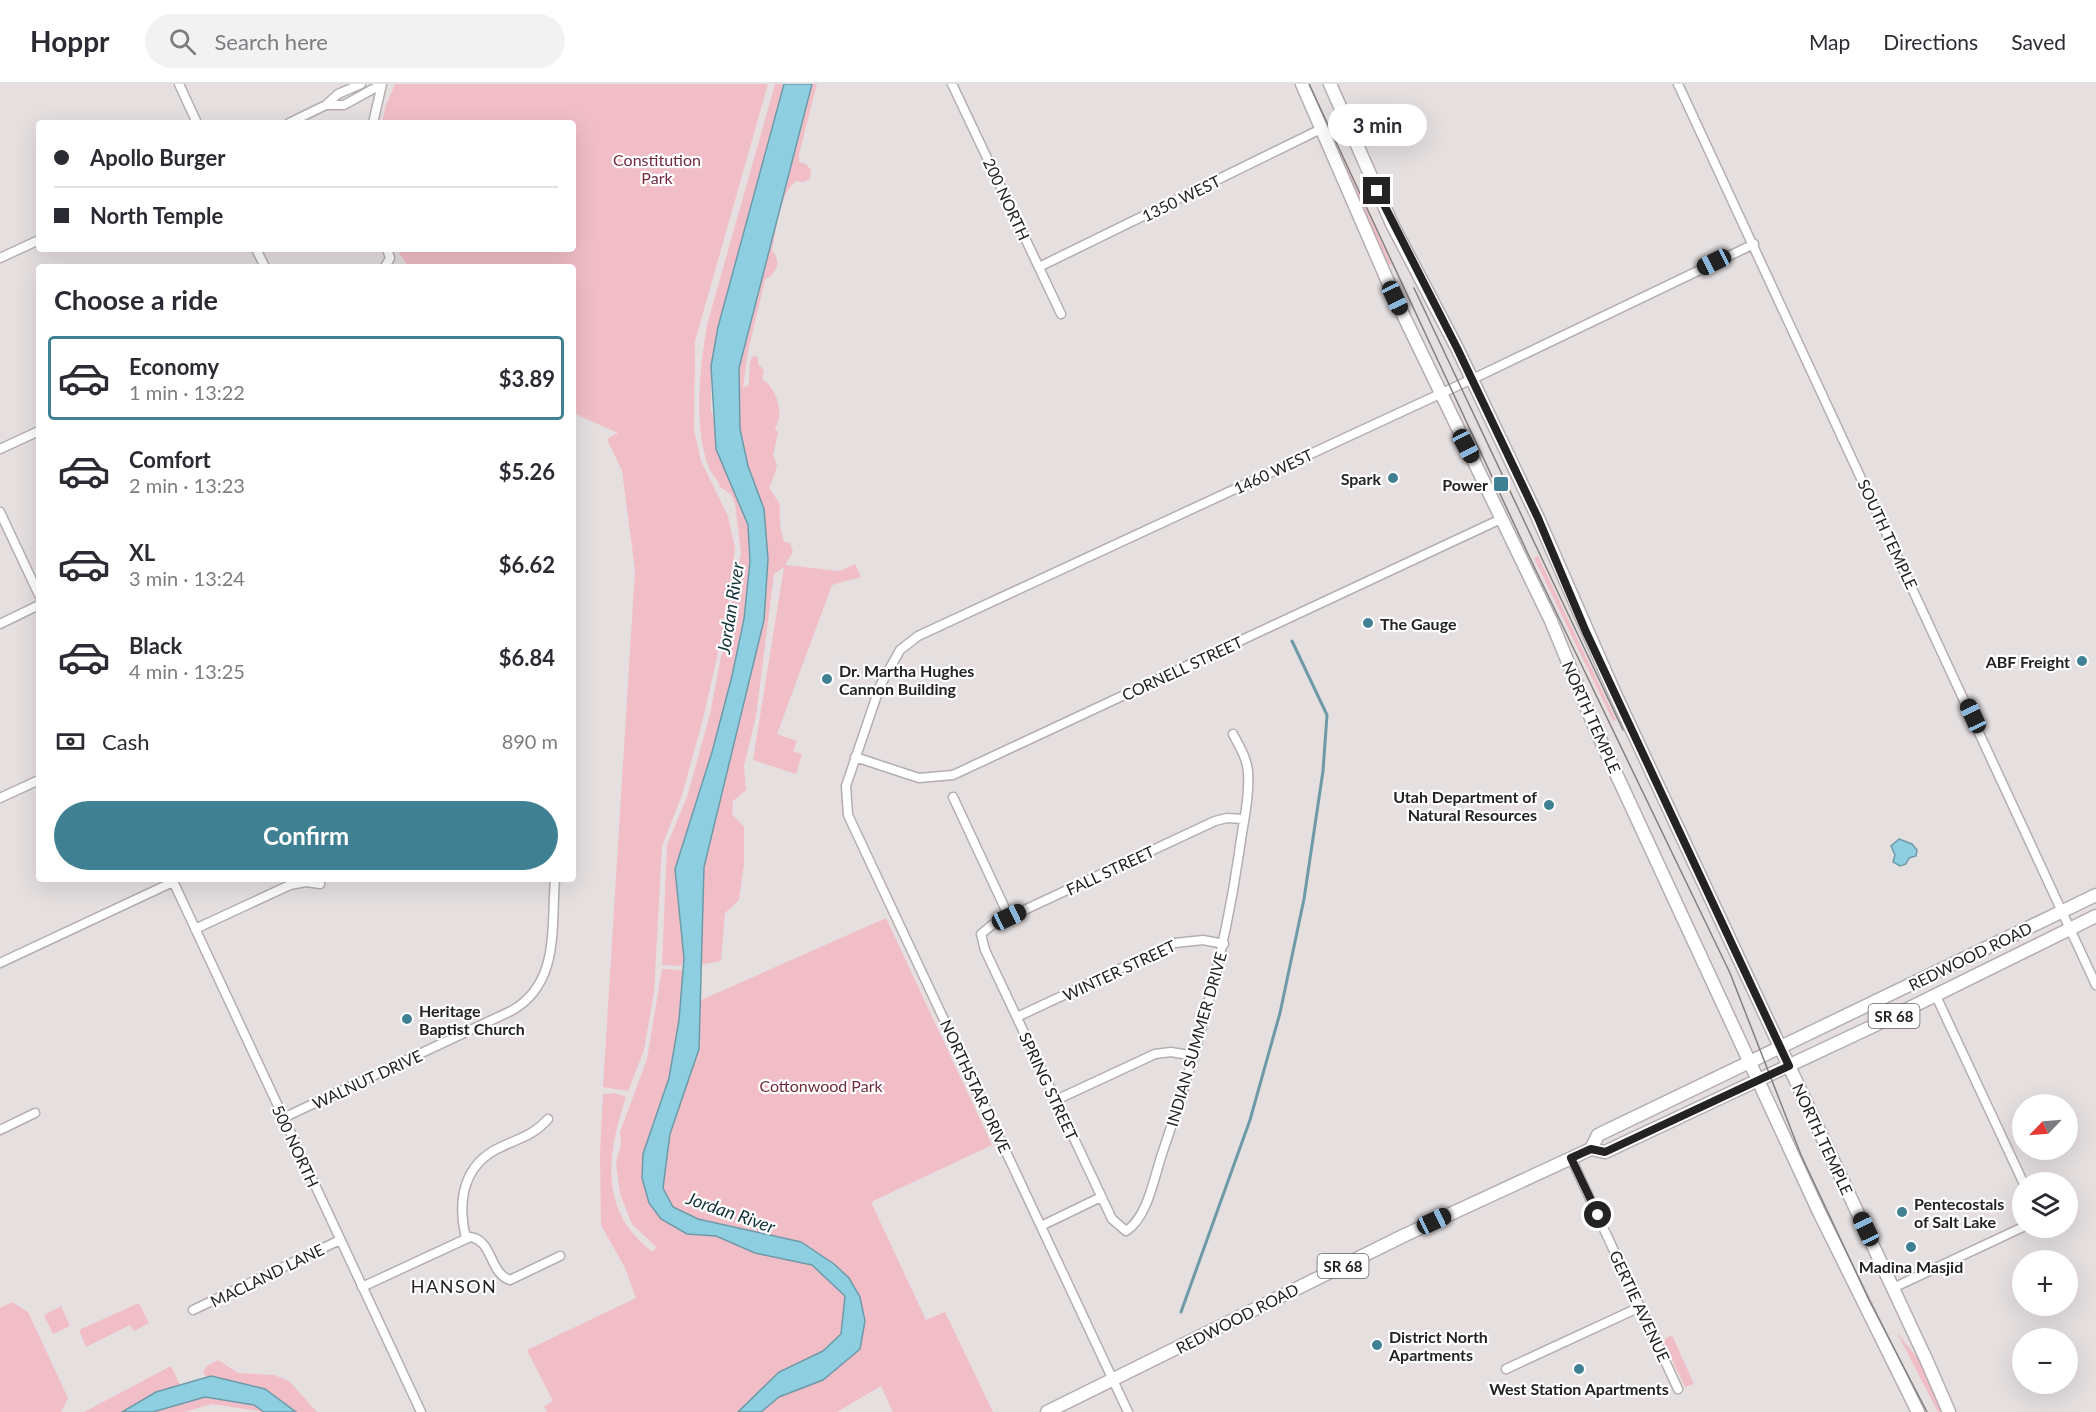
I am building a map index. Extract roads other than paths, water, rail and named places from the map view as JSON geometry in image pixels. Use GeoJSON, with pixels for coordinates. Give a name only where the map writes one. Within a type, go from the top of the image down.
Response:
{"type":"FeatureCollection","features":[{"type":"Feature","properties":{"kind":"main road","name":"NORTH TEMPLE"},"geometry":{"type":"LineString","coordinates":[[1302,84],[1323,128],[1381,268],[1439,393],[1503,518],[1551,621],[1595,728],[1819,1212],[1918,1412]]}},
{"type":"Feature","properties":{"kind":"main road","name":"NORTH TEMPLE"},"geometry":{"type":"LineString","coordinates":[[1330,84],[1392,224],[1472,379],[1538,518],[1607,678],[1893,1287],[1949,1412]]}},
{"type":"Feature","properties":{"kind":"main road","name":"REDWOOD ROAD"},"geometry":{"type":"LineString","coordinates":[[1591,1149],[1598,1135],[2096,895]]}},
{"type":"Feature","properties":{"kind":"main road","name":"REDWOOD ROAD"},"geometry":{"type":"LineString","coordinates":[[1047,1412],[1405,1235],[1591,1149],[1605,1152],[1936,996],[2096,916]]}},
{"type":"Feature","properties":{"kind":"street"},"geometry":{"type":"LineString","coordinates":[[179,84],[196,120]]}},
{"type":"Feature","properties":{"kind":"street"},"geometry":{"type":"LineString","coordinates":[[295,120],[326,105],[338,94],[361,84]]}},
{"type":"Feature","properties":{"kind":"street"},"geometry":{"type":"LineString","coordinates":[[326,105],[344,105],[382,84]]}},
{"type":"Feature","properties":{"kind":"street"},"geometry":{"type":"LineString","coordinates":[[374,120],[382,84]]}},
{"type":"Feature","properties":{"kind":"street","name":"200 NORTH"},"geometry":{"type":"LineString","coordinates":[[952,84],[1061,314]]}},
{"type":"Feature","properties":{"kind":"street","name":"SOUTH TEMPLE"},"geometry":{"type":"LineString","coordinates":[[1678,84],[2096,986]]}},
{"type":"Feature","properties":{"kind":"street","name":"1350 WEST"},"geometry":{"type":"LineString","coordinates":[[1039,267],[1323,128]]}},
{"type":"Feature","properties":{"kind":"street"},"geometry":{"type":"LineString","coordinates":[[0,258],[36,241]]}},
{"type":"Feature","properties":{"kind":"street","name":"1460 WEST"},"geometry":{"type":"LineString","coordinates":[[855,757],[887,670],[908,642],[1472,379],[1754,244]]}},
{"type":"Feature","properties":{"kind":"street"},"geometry":{"type":"LineString","coordinates":[[0,450],[36,432]]}},
{"type":"Feature","properties":{"kind":"street"},"geometry":{"type":"LineString","coordinates":[[0,512],[36,589]]}},
{"type":"Feature","properties":{"kind":"street","name":"CORNELL STREET"},"geometry":{"type":"LineString","coordinates":[[855,757],[919,778],[953,775],[1503,518]]}},
{"type":"Feature","properties":{"kind":"street"},"geometry":{"type":"LineString","coordinates":[[0,624],[36,606]]}},
{"type":"Feature","properties":{"kind":"street","name":"INDIAN SUMMER DRIVE"},"geometry":{"type":"LineString","coordinates":[[1126,1231],[1139,1218],[1195,1056],[1224,944],[1244,819],[1248,770],[1233,734]]}},
{"type":"Feature","properties":{"kind":"street","name":"NORTHSTAR DRIVE"},"geometry":{"type":"LineString","coordinates":[[855,757],[846,786],[848,815],[1128,1412]]}},
{"type":"Feature","properties":{"kind":"street"},"geometry":{"type":"LineString","coordinates":[[0,798],[36,781]]}},
{"type":"Feature","properties":{"kind":"street"},"geometry":{"type":"LineString","coordinates":[[953,797],[1009,917]]}},
{"type":"Feature","properties":{"kind":"street","name":"FALL STREET"},"geometry":{"type":"LineString","coordinates":[[981,934],[992,925],[1215,821],[1244,819]]}},
{"type":"Feature","properties":{"kind":"street"},"geometry":{"type":"LineString","coordinates":[[0,963],[169,882]]}},
{"type":"Feature","properties":{"kind":"street","name":"500 NORTH"},"geometry":{"type":"LineString","coordinates":[[174,882],[421,1412]]}},
{"type":"Feature","properties":{"kind":"street","name":"WALNUT DRIVE"},"geometry":{"type":"LineString","coordinates":[[284,1118],[511,1011],[530,999],[547,971],[555,882]]}},
{"type":"Feature","properties":{"kind":"street"},"geometry":{"type":"LineString","coordinates":[[195,929],[282,888],[298,883],[321,884]]}},
{"type":"Feature","properties":{"kind":"street","name":"SPRING STREET"},"geometry":{"type":"LineString","coordinates":[[981,934],[985,950],[1101,1197],[1115,1224],[1126,1231]]}},
{"type":"Feature","properties":{"kind":"street","name":"WINTER STREET"},"geometry":{"type":"LineString","coordinates":[[1017,1017],[1175,943],[1203,940],[1224,944]]}},
{"type":"Feature","properties":{"kind":"street"},"geometry":{"type":"LineString","coordinates":[[1936,996],[2018,1172]]}},
{"type":"Feature","properties":{"kind":"street"},"geometry":{"type":"LineString","coordinates":[[1056,1100],[1155,1054],[1172,1052],[1195,1056]]}},
{"type":"Feature","properties":{"kind":"street"},"geometry":{"type":"LineString","coordinates":[[0,1130],[35,1113]]}},
{"type":"Feature","properties":{"kind":"street"},"geometry":{"type":"LineString","coordinates":[[466,1238],[461,1206],[463,1193],[472,1171],[488,1154],[535,1133],[548,1119]]}},
{"type":"Feature","properties":{"kind":"street","name":"GERTIE AVENUE"},"geometry":{"type":"LineString","coordinates":[[1571,1158],[1678,1389]]}},
{"type":"Feature","properties":{"kind":"street"},"geometry":{"type":"LineString","coordinates":[[1041,1226],[1101,1197]]}},
{"type":"Feature","properties":{"kind":"street"},"geometry":{"type":"LineString","coordinates":[[1893,1287],[2012,1232]]}},
{"type":"Feature","properties":{"kind":"street"},"geometry":{"type":"LineString","coordinates":[[363,1287],[466,1238],[474,1237],[482,1242],[499,1274],[510,1280],[560,1256]]}},
{"type":"Feature","properties":{"kind":"street","name":"MACLAND LANE"},"geometry":{"type":"LineString","coordinates":[[193,1310],[340,1240]]}},
{"type":"Feature","properties":{"kind":"street"},"geometry":{"type":"LineString","coordinates":[[1506,1369],[1640,1306]]}},
{"type":"Feature","properties":{"kind":"water"},"geometry":{"type":"Polygon","coordinates":[[[784,84],[812,84],[739,368],[740,429],[748,466],[764,509],[768,559],[764,620],[704,867],[699,1049],[670,1134],[663,1188],[673,1207],[698,1219],[801,1242],[834,1264],[849,1278],[860,1297],[865,1321],[860,1349],[823,1380],[779,1397],[761,1412],[738,1412],[779,1372],[823,1351],[841,1334],[845,1296],[812,1265],[755,1253],[716,1236],[687,1234],[661,1219],[649,1203],[642,1178],[643,1154],[669,1078],[679,1020],[684,958],[675,869],[712,752],[732,676],[744,619],[750,561],[748,525],[716,449],[711,366],[718,327],[784,84]]]}},
{"type":"Feature","properties":{"kind":"water"},"geometry":{"type":"Polygon","coordinates":[[[1899,839],[1912,844],[1917,850],[1916,856],[1909,858],[1906,864],[1900,866],[1893,862],[1895,855],[1891,846],[1899,839]]]}},
{"type":"Feature","properties":{"kind":"water"},"geometry":{"type":"Polygon","coordinates":[[[211,1376],[265,1389],[296,1412],[264,1412],[254,1405],[205,1397],[153,1412],[122,1412],[156,1392],[211,1376]]]}},
{"type":"Feature","properties":{"kind":"waterway"},"geometry":{"type":"LineString","coordinates":[[1181,1312],[1250,1120],[1280,1013],[1304,899],[1323,771],[1327,715],[1292,641]]}},
{"type":"Feature","properties":{"kind":"tram line"},"geometry":{"type":"LineString","coordinates":[[1309,84],[1529,556],[1730,973],[1801,1155],[1869,1300],[1927,1412]]}},
{"type":"Feature","properties":{"kind":"tram line"},"geometry":{"type":"LineString","coordinates":[[1414,288],[1623,730]]}},
{"type":"Feature","properties":{"kind":"place","name":"Spark"},"geometry":{"type":"Point","coordinates":[1393,478]}},
{"type":"Feature","properties":{"kind":"place","name":"Power"},"geometry":{"type":"Point","coordinates":[1501,484]}},
{"type":"Feature","properties":{"kind":"place","name":"The Gauge"},"geometry":{"type":"Point","coordinates":[1368,623]}},
{"type":"Feature","properties":{"kind":"place","name":"ABF Freight"},"geometry":{"type":"Point","coordinates":[2082,661]}},
{"type":"Feature","properties":{"kind":"place","name":"Dr. Martha Hughes Cannon Building"},"geometry":{"type":"Point","coordinates":[827,679]}},
{"type":"Feature","properties":{"kind":"place","name":"Utah Department of Natural Resources"},"geometry":{"type":"Point","coordinates":[1549,805]}},
{"type":"Feature","properties":{"kind":"place","name":"Heritage Baptist Church"},"geometry":{"type":"Point","coordinates":[407,1019]}},
{"type":"Feature","properties":{"kind":"place","name":"Pentecostals of Salt Lake"},"geometry":{"type":"Point","coordinates":[1902,1212]}},
{"type":"Feature","properties":{"kind":"place","name":"Madina Masjid"},"geometry":{"type":"Point","coordinates":[1911,1247]}},
{"type":"Feature","properties":{"kind":"place","name":"District North Apartments"},"geometry":{"type":"Point","coordinates":[1377,1345]}},
{"type":"Feature","properties":{"kind":"place","name":"West Station Apartments"},"geometry":{"type":"Point","coordinates":[1579,1369]}},
{"type":"Feature","properties":{"kind":"district","name":"HANSON"},"geometry":{"type":"Point","coordinates":[454,1286]}},
{"type":"Feature","properties":{"kind":"park label","name":"Constitution Park"},"geometry":{"type":"Point","coordinates":[657,168]}},
{"type":"Feature","properties":{"kind":"park label","name":"Cottonwood Park"},"geometry":{"type":"Point","coordinates":[821,1085]}},
{"type":"Feature","properties":{"kind":"water label","name":"Jordan River"},"geometry":{"type":"Point","coordinates":[730,608]}},
{"type":"Feature","properties":{"kind":"water label","name":"Jordan River"},"geometry":{"type":"Point","coordinates":[731,1212]}}]}
